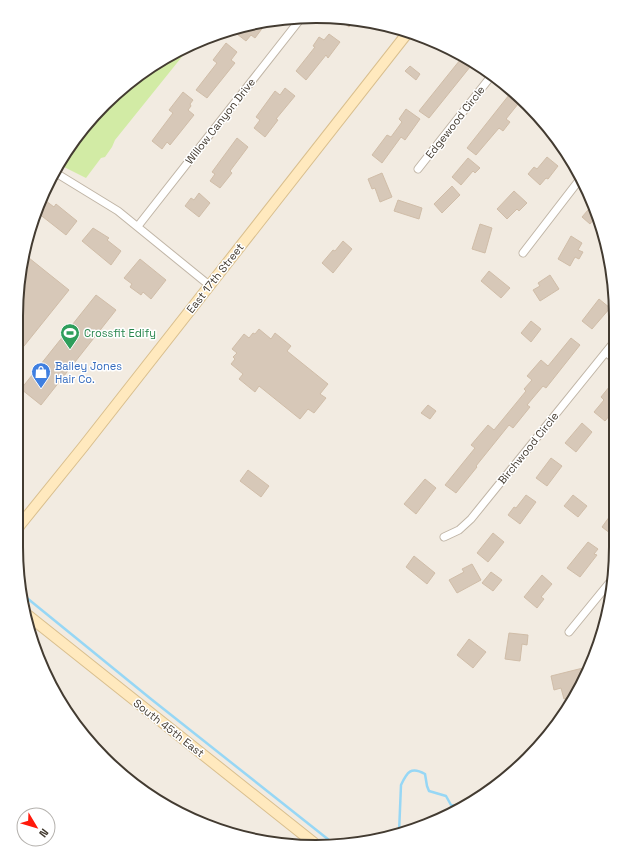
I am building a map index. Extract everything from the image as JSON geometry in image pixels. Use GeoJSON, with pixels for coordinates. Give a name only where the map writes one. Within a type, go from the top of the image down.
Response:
{"type":"FeatureCollection","features":[{"type":"Feature","properties":{"kind":"main road","name":"East 17th Street"},"geometry":{"type":"LineString","coordinates":[[23,521],[83,447],[404,37]]}},
{"type":"Feature","properties":{"kind":"main road","name":"South 45th East"},"geometry":{"type":"LineString","coordinates":[[32,619],[310,840]]}},
{"type":"Feature","properties":{"kind":"street","name":"Willow Canyon Drive"},"geometry":{"type":"LineString","coordinates":[[138,226],[296,24]]}},
{"type":"Feature","properties":{"kind":"street","name":"Edgewood Circle"},"geometry":{"type":"LineString","coordinates":[[418,169],[488,80]]}},
{"type":"Feature","properties":{"kind":"street"},"geometry":{"type":"LineString","coordinates":[[59,175],[118,211],[210,285]]}},
{"type":"Feature","properties":{"kind":"street"},"geometry":{"type":"LineString","coordinates":[[523,253],[577,183]]}},
{"type":"Feature","properties":{"kind":"street","name":"Birchwood Circle"},"geometry":{"type":"LineString","coordinates":[[444,537],[459,530],[471,519],[609,348]]}},
{"type":"Feature","properties":{"kind":"street"},"geometry":{"type":"LineString","coordinates":[[569,632],[605,588]]}},
{"type":"Feature","properties":{"kind":"green space"},"geometry":{"type":"Polygon","coordinates":[[[184,54],[115,140],[105,157],[101,158],[86,178],[63,167],[72,153],[96,123],[123,96],[153,72],[184,54]]]}},
{"type":"Feature","properties":{"kind":"building"},"geometry":{"type":"Polygon","coordinates":[[[262,29],[255,38],[251,35],[246,41],[237,34],[262,29]]]}},
{"type":"Feature","properties":{"kind":"building"},"geometry":{"type":"Polygon","coordinates":[[[329,34],[340,42],[328,58],[326,55],[306,80],[296,71],[315,47],[313,46],[319,37],[324,40],[329,34]]]}},
{"type":"Feature","properties":{"kind":"building"},"geometry":{"type":"Polygon","coordinates":[[[226,43],[237,52],[231,60],[235,63],[207,98],[196,90],[217,63],[213,60],[226,43]]]}},
{"type":"Feature","properties":{"kind":"building"},"geometry":{"type":"Polygon","coordinates":[[[460,61],[470,67],[429,118],[419,111],[460,61]]]}},
{"type":"Feature","properties":{"kind":"building"},"geometry":{"type":"Polygon","coordinates":[[[410,66],[420,74],[416,80],[405,71],[410,66]]]}},
{"type":"Feature","properties":{"kind":"building"},"geometry":{"type":"Polygon","coordinates":[[[285,88],[295,96],[276,119],[278,120],[265,137],[254,128],[260,120],[256,117],[275,91],[280,95],[285,88]]]}},
{"type":"Feature","properties":{"kind":"building"},"geometry":{"type":"Polygon","coordinates":[[[183,92],[193,100],[188,110],[194,115],[170,145],[167,142],[162,149],[152,141],[173,113],[169,110],[183,92]]]}},
{"type":"Feature","properties":{"kind":"building"},"geometry":{"type":"Polygon","coordinates":[[[509,96],[518,104],[506,119],[510,122],[503,131],[499,128],[476,155],[467,148],[509,96]]]}},
{"type":"Feature","properties":{"kind":"building"},"geometry":{"type":"Polygon","coordinates":[[[406,109],[420,119],[405,140],[401,137],[382,163],[372,155],[387,135],[391,137],[402,122],[399,119],[406,109]]]}},
{"type":"Feature","properties":{"kind":"building"},"geometry":{"type":"Polygon","coordinates":[[[237,138],[248,147],[230,171],[232,173],[220,188],[210,181],[215,174],[212,172],[237,138]]]}},
{"type":"Feature","properties":{"kind":"building"},"geometry":{"type":"Polygon","coordinates":[[[547,157],[558,166],[548,179],[546,178],[540,185],[528,174],[534,167],[537,169],[547,157]]]}},
{"type":"Feature","properties":{"kind":"building"},"geometry":{"type":"Polygon","coordinates":[[[468,158],[480,168],[475,173],[473,171],[461,185],[452,177],[468,158]]]}},
{"type":"Feature","properties":{"kind":"building"},"geometry":{"type":"Polygon","coordinates":[[[382,173],[392,197],[380,202],[375,188],[372,189],[368,179],[382,173]]]}},
{"type":"Feature","properties":{"kind":"building"},"geometry":{"type":"Polygon","coordinates":[[[452,186],[460,195],[442,213],[434,204],[452,186]]]}},
{"type":"Feature","properties":{"kind":"building"},"geometry":{"type":"Polygon","coordinates":[[[514,191],[527,203],[519,211],[517,209],[507,219],[497,209],[514,191]]]}},
{"type":"Feature","properties":{"kind":"building"},"geometry":{"type":"Polygon","coordinates":[[[199,193],[210,203],[199,217],[185,206],[191,198],[194,200],[199,193]]]}},
{"type":"Feature","properties":{"kind":"building"},"geometry":{"type":"Polygon","coordinates":[[[398,200],[422,208],[419,219],[394,211],[398,200]]]}},
{"type":"Feature","properties":{"kind":"building"},"geometry":{"type":"Polygon","coordinates":[[[46,201],[54,207],[56,204],[77,221],[66,235],[41,215],[46,201]]]}},
{"type":"Feature","properties":{"kind":"building"},"geometry":{"type":"Polygon","coordinates":[[[589,209],[593,221],[590,224],[582,217],[589,209]]]}},
{"type":"Feature","properties":{"kind":"building"},"geometry":{"type":"Polygon","coordinates":[[[480,224],[492,228],[485,253],[472,249],[480,224]]]}},
{"type":"Feature","properties":{"kind":"building"},"geometry":{"type":"Polygon","coordinates":[[[93,228],[109,238],[107,240],[121,251],[111,265],[82,241],[93,228]]]}},
{"type":"Feature","properties":{"kind":"building"},"geometry":{"type":"Polygon","coordinates":[[[571,236],[582,243],[578,250],[583,252],[579,259],[575,257],[570,266],[558,259],[571,236]]]}},
{"type":"Feature","properties":{"kind":"building"},"geometry":{"type":"Polygon","coordinates":[[[343,241],[352,249],[333,273],[322,263],[343,241]]]}},
{"type":"Feature","properties":{"kind":"building"},"geometry":{"type":"Polygon","coordinates":[[[29,258],[69,290],[23,347],[24,297],[29,258]]]}},
{"type":"Feature","properties":{"kind":"building"},"geometry":{"type":"Polygon","coordinates":[[[140,259],[166,280],[151,299],[143,292],[141,295],[130,287],[132,284],[124,278],[140,259]]]}},
{"type":"Feature","properties":{"kind":"building"},"geometry":{"type":"Polygon","coordinates":[[[489,271],[510,288],[501,298],[481,281],[489,271]]]}},
{"type":"Feature","properties":{"kind":"building"},"geometry":{"type":"Polygon","coordinates":[[[550,275],[559,289],[540,301],[533,290],[540,286],[538,283],[550,275]]]}},
{"type":"Feature","properties":{"kind":"building"},"geometry":{"type":"Polygon","coordinates":[[[96,295],[116,310],[41,405],[23,391],[23,386],[96,295]]]}},
{"type":"Feature","properties":{"kind":"building"},"geometry":{"type":"Polygon","coordinates":[[[599,299],[609,307],[609,310],[592,329],[582,321],[599,299]]]}},
{"type":"Feature","properties":{"kind":"building"},"geometry":{"type":"Polygon","coordinates":[[[531,321],[541,329],[531,342],[521,333],[531,321]]]}},
{"type":"Feature","properties":{"kind":"building"},"geometry":{"type":"Polygon","coordinates":[[[259,329],[271,339],[275,333],[291,346],[287,351],[328,384],[320,394],[326,398],[314,413],[308,409],[300,419],[259,386],[255,392],[239,379],[243,374],[231,364],[235,359],[233,357],[237,353],[232,349],[244,334],[249,338],[259,329]]]}},
{"type":"Feature","properties":{"kind":"building"},"geometry":{"type":"Polygon","coordinates":[[[571,338],[580,345],[546,388],[543,386],[527,405],[530,407],[513,428],[509,425],[456,493],[445,485],[475,448],[471,445],[488,425],[494,430],[526,391],[524,389],[532,380],[527,376],[541,360],[548,366],[571,338]]]}},
{"type":"Feature","properties":{"kind":"building"},"geometry":{"type":"Polygon","coordinates":[[[609,387],[609,416],[605,421],[594,412],[604,400],[601,397],[609,387]]]}},
{"type":"Feature","properties":{"kind":"building"},"geometry":{"type":"Polygon","coordinates":[[[428,405],[436,411],[430,419],[421,413],[428,405]]]}},
{"type":"Feature","properties":{"kind":"building"},"geometry":{"type":"Polygon","coordinates":[[[582,423],[592,432],[576,452],[565,443],[582,423]]]}},
{"type":"Feature","properties":{"kind":"building"},"geometry":{"type":"Polygon","coordinates":[[[551,458],[562,466],[547,486],[536,478],[551,458]]]}},
{"type":"Feature","properties":{"kind":"building"},"geometry":{"type":"Polygon","coordinates":[[[248,470],[269,486],[261,497],[240,481],[248,470]]]}},
{"type":"Feature","properties":{"kind":"building"},"geometry":{"type":"Polygon","coordinates":[[[425,479],[436,488],[416,514],[404,504],[425,479]]]}},
{"type":"Feature","properties":{"kind":"building"},"geometry":{"type":"Polygon","coordinates":[[[526,495],[536,502],[520,524],[508,515],[514,507],[516,508],[526,495]]]}},
{"type":"Feature","properties":{"kind":"building"},"geometry":{"type":"Polygon","coordinates":[[[573,495],[587,506],[578,517],[564,506],[573,495]]]}},
{"type":"Feature","properties":{"kind":"building"},"geometry":{"type":"Polygon","coordinates":[[[609,517],[609,532],[602,527],[609,517]]]}},
{"type":"Feature","properties":{"kind":"building"},"geometry":{"type":"Polygon","coordinates":[[[493,533],[504,542],[488,562],[477,553],[493,533]]]}},
{"type":"Feature","properties":{"kind":"building"},"geometry":{"type":"Polygon","coordinates":[[[588,542],[598,549],[594,554],[597,555],[580,577],[567,568],[588,542]]]}},
{"type":"Feature","properties":{"kind":"building"},"geometry":{"type":"Polygon","coordinates":[[[414,556],[435,573],[427,584],[406,567],[414,556]]]}},
{"type":"Feature","properties":{"kind":"building"},"geometry":{"type":"Polygon","coordinates":[[[472,564],[481,580],[457,593],[449,580],[464,572],[462,569],[472,564]]]}},
{"type":"Feature","properties":{"kind":"building"},"geometry":{"type":"Polygon","coordinates":[[[491,572],[502,580],[493,591],[482,583],[491,572]]]}},
{"type":"Feature","properties":{"kind":"building"},"geometry":{"type":"Polygon","coordinates":[[[542,575],[552,584],[541,597],[544,599],[537,608],[524,597],[542,575]]]}},
{"type":"Feature","properties":{"kind":"building"},"geometry":{"type":"Polygon","coordinates":[[[509,633],[528,635],[527,645],[522,644],[520,661],[505,659],[509,633]]]}},
{"type":"Feature","properties":{"kind":"building"},"geometry":{"type":"Polygon","coordinates":[[[469,639],[486,652],[473,668],[457,655],[469,639]]]}},
{"type":"Feature","properties":{"kind":"building"},"geometry":{"type":"Polygon","coordinates":[[[583,668],[570,694],[568,698],[564,699],[561,688],[554,690],[551,676],[583,668]]]}},
{"type":"Feature","properties":{"kind":"waterway"},"geometry":{"type":"LineString","coordinates":[[28,599],[151,699],[328,839]]}},
{"type":"Feature","properties":{"kind":"waterway"},"geometry":{"type":"LineString","coordinates":[[399,828],[401,785],[405,777],[410,772],[416,771],[425,774],[429,791],[446,796],[451,805],[454,806]]}},
{"type":"Feature","properties":{"kind":"place","name":"Crossfit Edify"},"geometry":{"type":"Point","coordinates":[70,350]}},
{"type":"Feature","properties":{"kind":"place","name":"Bailey Jones Hair Co."},"geometry":{"type":"Point","coordinates":[41,389]}}]}
